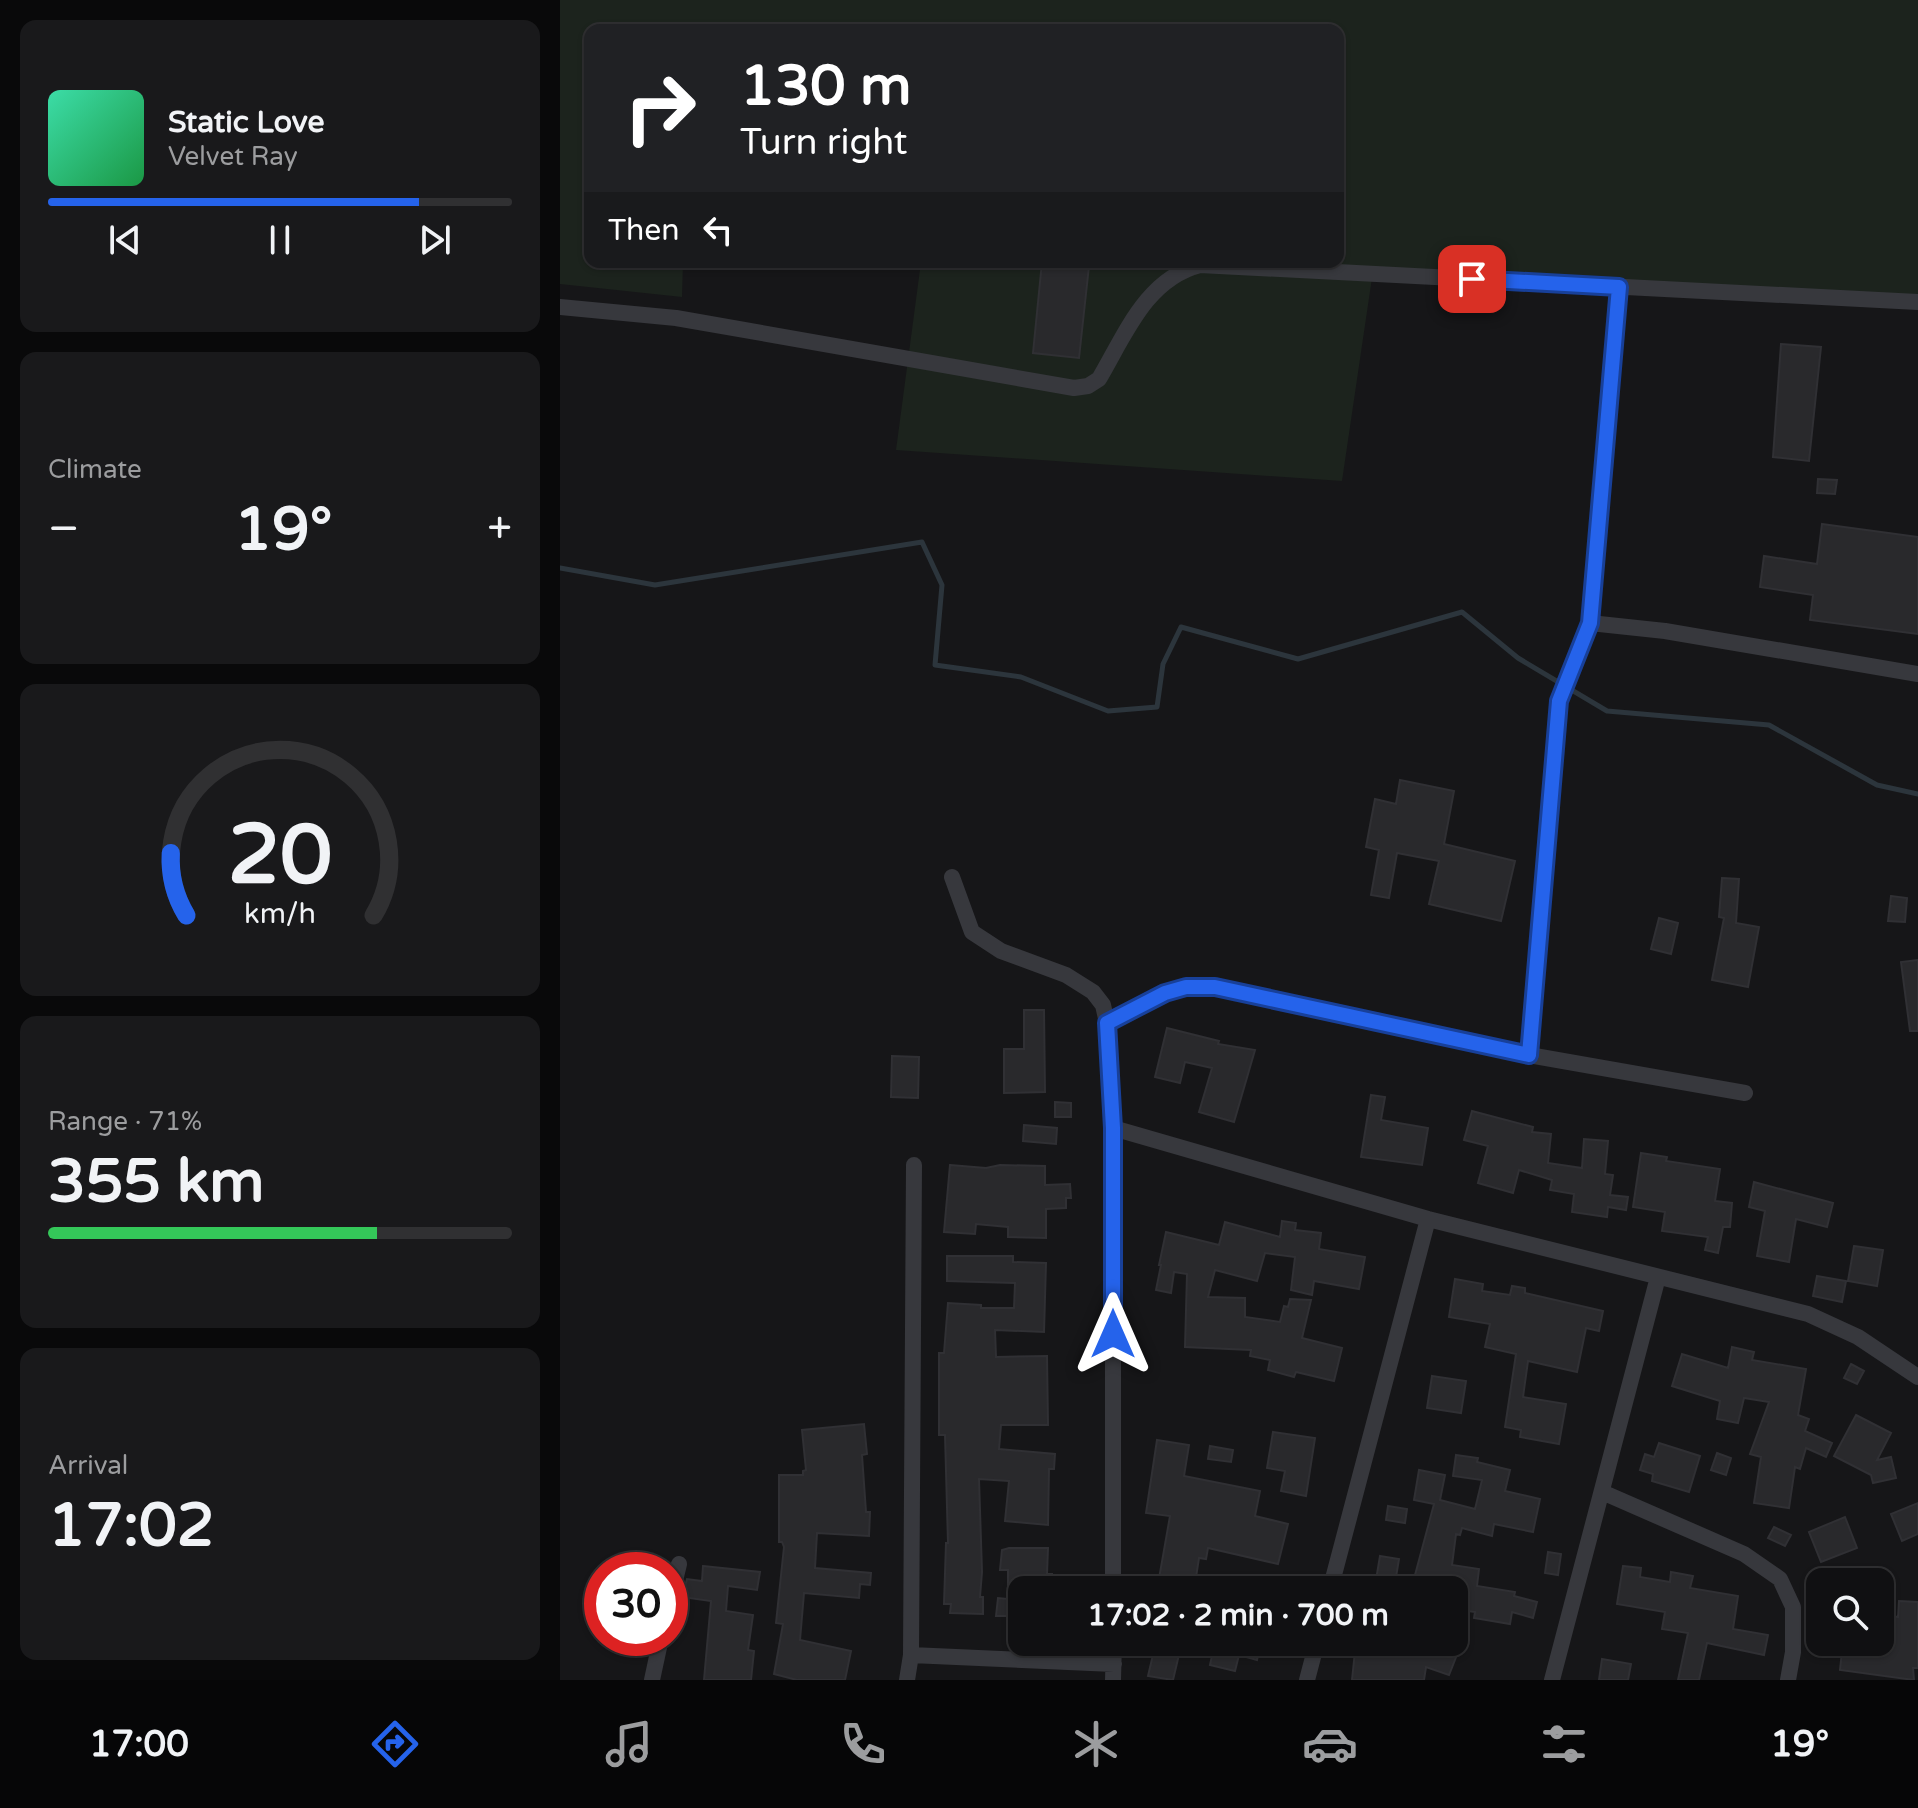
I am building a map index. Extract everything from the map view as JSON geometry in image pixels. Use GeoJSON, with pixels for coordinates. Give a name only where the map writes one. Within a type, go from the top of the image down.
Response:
{"type":"FeatureCollection","features":[{"type":"Feature","properties":{"kind":"street"},"geometry":{"type":"LineString","coordinates":[[560,307],[676,318],[1074,388],[1088,386],[1099,379],[1148,297],[1168,278],[1193,268]]}},
{"type":"Feature","properties":{"kind":"street"},"geometry":{"type":"LineString","coordinates":[[1257,268],[1918,302]]}},
{"type":"Feature","properties":{"kind":"street"},"geometry":{"type":"LineString","coordinates":[[1529,1055],[1559,701],[1587,630],[1619,287]]}},
{"type":"Feature","properties":{"kind":"street"},"geometry":{"type":"LineString","coordinates":[[1587,630],[1665,631],[1918,674]]}},
{"type":"Feature","properties":{"kind":"street"},"geometry":{"type":"LineString","coordinates":[[952,877],[972,932],[1001,951],[1066,975],[1093,992],[1103,1005],[1107,1023],[1113,1128],[1113,1576]]}},
{"type":"Feature","properties":{"kind":"street"},"geometry":{"type":"LineString","coordinates":[[1107,1023],[1165,993],[1186,987],[1215,987],[1529,1055],[1745,1093]]}},
{"type":"Feature","properties":{"kind":"street"},"geometry":{"type":"LineString","coordinates":[[1113,1128],[1428,1219],[1808,1314],[1858,1337],[1918,1377]]}},
{"type":"Feature","properties":{"kind":"street"},"geometry":{"type":"LineString","coordinates":[[907,1680],[911,1655],[914,1165]]}},
{"type":"Feature","properties":{"kind":"street"},"geometry":{"type":"LineString","coordinates":[[1334,1576],[1428,1219]]}},
{"type":"Feature","properties":{"kind":"street"},"geometry":{"type":"LineString","coordinates":[[1552,1680],[1658,1277]]}},
{"type":"Feature","properties":{"kind":"street"},"geometry":{"type":"LineString","coordinates":[[1602,1492],[1744,1554],[1780,1579],[1793,1607],[1793,1652],[1788,1680]]}},
{"type":"Feature","properties":{"kind":"street"},"geometry":{"type":"LineString","coordinates":[[911,1655],[1113,1672]]}},
{"type":"Feature","properties":{"kind":"street"},"geometry":{"type":"LineString","coordinates":[[652,1680],[657,1656]]}},
{"type":"Feature","properties":{"kind":"street"},"geometry":{"type":"LineString","coordinates":[[1307,1680],[1313,1656]]}},
{"type":"Feature","properties":{"kind":"shaded area"},"geometry":{"type":"Polygon","coordinates":[[[560,0],[1918,0],[1918,309],[1373,271],[1342,481],[896,450],[920,268],[1344,268],[1344,24],[584,24],[584,268],[683,268],[682,297],[560,284],[560,0]]]}},
{"type":"Feature","properties":{"kind":"building"},"geometry":{"type":"Polygon","coordinates":[[[1041,268],[1089,268],[1079,358],[1033,353],[1041,268]]]}},
{"type":"Feature","properties":{"kind":"building"},"geometry":{"type":"Polygon","coordinates":[[[1781,344],[1821,347],[1809,461],[1773,457],[1781,344]]]}},
{"type":"Feature","properties":{"kind":"building"},"geometry":{"type":"Polygon","coordinates":[[[1818,479],[1837,480],[1835,494],[1817,493],[1818,479]]]}},
{"type":"Feature","properties":{"kind":"building"},"geometry":{"type":"Polygon","coordinates":[[[1822,524],[1918,537],[1918,634],[1810,620],[1813,595],[1760,587],[1764,556],[1817,564],[1822,524]]]}},
{"type":"Feature","properties":{"kind":"building"},"geometry":{"type":"Polygon","coordinates":[[[1400,780],[1454,791],[1444,844],[1515,861],[1501,921],[1429,904],[1439,861],[1397,853],[1389,898],[1371,895],[1379,850],[1366,847],[1375,799],[1396,804],[1400,780]]]}},
{"type":"Feature","properties":{"kind":"building"},"geometry":{"type":"Polygon","coordinates":[[[1722,878],[1739,879],[1736,923],[1759,927],[1748,987],[1712,980],[1724,918],[1719,917],[1722,878]]]}},
{"type":"Feature","properties":{"kind":"building"},"geometry":{"type":"Polygon","coordinates":[[[1891,896],[1907,898],[1905,922],[1888,921],[1891,896]]]}},
{"type":"Feature","properties":{"kind":"building"},"geometry":{"type":"Polygon","coordinates":[[[1659,918],[1678,923],[1671,954],[1651,949],[1659,918]]]}},
{"type":"Feature","properties":{"kind":"building"},"geometry":{"type":"Polygon","coordinates":[[[1918,960],[1918,1031],[1910,1031],[1901,962],[1918,960]]]}},
{"type":"Feature","properties":{"kind":"building"},"geometry":{"type":"Polygon","coordinates":[[[1024,1010],[1044,1010],[1045,1092],[1004,1093],[1004,1049],[1024,1049],[1024,1010]]]}},
{"type":"Feature","properties":{"kind":"building"},"geometry":{"type":"Polygon","coordinates":[[[1167,1028],[1219,1041],[1218,1044],[1255,1050],[1234,1122],[1199,1112],[1212,1068],[1185,1062],[1180,1083],[1155,1077],[1167,1028]]]}},
{"type":"Feature","properties":{"kind":"building"},"geometry":{"type":"Polygon","coordinates":[[[892,1056],[919,1057],[918,1098],[891,1097],[892,1056]]]}},
{"type":"Feature","properties":{"kind":"building"},"geometry":{"type":"Polygon","coordinates":[[[1371,1095],[1385,1097],[1381,1120],[1428,1128],[1422,1165],[1361,1157],[1371,1095]]]}},
{"type":"Feature","properties":{"kind":"building"},"geometry":{"type":"Polygon","coordinates":[[[1055,1102],[1071,1103],[1071,1117],[1055,1117],[1055,1102]]]}},
{"type":"Feature","properties":{"kind":"building"},"geometry":{"type":"Polygon","coordinates":[[[1472,1111],[1533,1127],[1532,1132],[1551,1134],[1548,1163],[1582,1168],[1584,1139],[1608,1141],[1605,1174],[1613,1175],[1610,1195],[1628,1197],[1626,1210],[1608,1207],[1607,1217],[1572,1212],[1574,1194],[1550,1190],[1552,1180],[1519,1170],[1513,1193],[1478,1183],[1488,1146],[1464,1140],[1472,1111]]]}},
{"type":"Feature","properties":{"kind":"building"},"geometry":{"type":"Polygon","coordinates":[[[1024,1125],[1057,1128],[1056,1144],[1023,1141],[1024,1125]]]}},
{"type":"Feature","properties":{"kind":"building"},"geometry":{"type":"Polygon","coordinates":[[[1641,1153],[1667,1157],[1666,1161],[1720,1169],[1715,1201],[1732,1203],[1730,1227],[1723,1227],[1718,1253],[1705,1250],[1708,1237],[1662,1231],[1665,1212],[1633,1207],[1641,1153]]]}},
{"type":"Feature","properties":{"kind":"building"},"geometry":{"type":"Polygon","coordinates":[[[950,1165],[986,1168],[1000,1165],[1045,1166],[1045,1185],[1070,1184],[1071,1198],[1066,1198],[1066,1208],[1046,1209],[1046,1238],[1008,1237],[1008,1227],[976,1224],[975,1234],[944,1232],[950,1165]]]}},
{"type":"Feature","properties":{"kind":"building"},"geometry":{"type":"Polygon","coordinates":[[[1754,1182],[1833,1203],[1827,1227],[1796,1219],[1789,1262],[1757,1256],[1765,1211],[1749,1207],[1754,1182]]]}},
{"type":"Feature","properties":{"kind":"building"},"geometry":{"type":"Polygon","coordinates":[[[1282,1221],[1296,1223],[1295,1230],[1321,1233],[1319,1249],[1365,1257],[1359,1289],[1314,1281],[1312,1295],[1291,1290],[1295,1257],[1265,1253],[1257,1281],[1215,1270],[1208,1297],[1245,1298],[1245,1317],[1280,1322],[1284,1306],[1288,1307],[1290,1299],[1311,1300],[1302,1338],[1342,1348],[1334,1381],[1296,1372],[1294,1377],[1268,1370],[1270,1360],[1250,1356],[1251,1350],[1185,1347],[1187,1274],[1174,1272],[1171,1293],[1156,1290],[1166,1232],[1219,1245],[1225,1222],[1280,1237],[1282,1221]]]}},
{"type":"Feature","properties":{"kind":"building"},"geometry":{"type":"Polygon","coordinates":[[[1854,1246],[1883,1250],[1877,1286],[1848,1281],[1854,1246]]]}},
{"type":"Feature","properties":{"kind":"building"},"geometry":{"type":"Polygon","coordinates":[[[947,1256],[1013,1256],[1013,1262],[1046,1263],[1044,1332],[995,1330],[996,1357],[1047,1356],[1048,1425],[1001,1425],[999,1449],[1055,1454],[1054,1469],[1049,1469],[1048,1525],[1005,1521],[1009,1481],[979,1479],[980,1597],[983,1597],[983,1614],[950,1613],[951,1604],[944,1604],[948,1543],[945,1435],[939,1435],[939,1353],[944,1353],[948,1303],[981,1305],[981,1308],[1014,1308],[1015,1283],[947,1281],[947,1256]]]}},
{"type":"Feature","properties":{"kind":"building"},"geometry":{"type":"Polygon","coordinates":[[[1817,1276],[1846,1281],[1842,1302],[1813,1296],[1817,1276]]]}},
{"type":"Feature","properties":{"kind":"building"},"geometry":{"type":"Polygon","coordinates":[[[1455,1279],[1483,1284],[1482,1291],[1510,1295],[1512,1286],[1525,1288],[1525,1293],[1603,1311],[1599,1331],[1586,1328],[1577,1372],[1528,1361],[1523,1397],[1566,1404],[1559,1444],[1520,1437],[1521,1430],[1505,1427],[1516,1354],[1485,1347],[1490,1324],[1449,1317],[1455,1279]]]}},
{"type":"Feature","properties":{"kind":"building"},"geometry":{"type":"Polygon","coordinates":[[[1732,1347],[1754,1352],[1752,1360],[1806,1369],[1798,1415],[1809,1419],[1805,1431],[1832,1443],[1826,1457],[1806,1448],[1800,1469],[1795,1467],[1789,1508],[1754,1503],[1761,1457],[1750,1454],[1769,1402],[1744,1398],[1738,1423],[1717,1419],[1720,1401],[1672,1386],[1682,1354],[1728,1368],[1732,1347]]]}},
{"type":"Feature","properties":{"kind":"building"},"geometry":{"type":"Polygon","coordinates":[[[1851,1364],[1864,1371],[1857,1384],[1844,1378],[1851,1364]]]}},
{"type":"Feature","properties":{"kind":"building"},"geometry":{"type":"Polygon","coordinates":[[[1432,1376],[1466,1381],[1461,1413],[1427,1408],[1432,1376]]]}},
{"type":"Feature","properties":{"kind":"building"},"geometry":{"type":"Polygon","coordinates":[[[1856,1415],[1891,1433],[1877,1460],[1891,1457],[1896,1478],[1873,1483],[1871,1475],[1834,1456],[1856,1415]]]}},
{"type":"Feature","properties":{"kind":"building"},"geometry":{"type":"Polygon","coordinates":[[[864,1424],[867,1454],[862,1455],[866,1512],[870,1512],[869,1536],[817,1533],[815,1568],[871,1573],[870,1585],[860,1584],[859,1598],[804,1593],[800,1640],[851,1651],[845,1680],[797,1680],[774,1674],[783,1624],[776,1623],[784,1547],[779,1542],[779,1475],[803,1475],[806,1470],[802,1430],[864,1424]]]}},
{"type":"Feature","properties":{"kind":"building"},"geometry":{"type":"Polygon","coordinates":[[[1273,1432],[1315,1438],[1306,1496],[1281,1491],[1285,1471],[1267,1468],[1273,1432]]]}},
{"type":"Feature","properties":{"kind":"building"},"geometry":{"type":"Polygon","coordinates":[[[1157,1440],[1189,1445],[1184,1476],[1260,1491],[1255,1516],[1288,1524],[1278,1564],[1208,1548],[1206,1559],[1199,1558],[1196,1576],[1159,1576],[1170,1516],[1146,1513],[1157,1440]]]}},
{"type":"Feature","properties":{"kind":"building"},"geometry":{"type":"Polygon","coordinates":[[[1659,1443],[1700,1456],[1689,1492],[1652,1481],[1653,1474],[1640,1470],[1645,1454],[1654,1457],[1659,1443]]]}},
{"type":"Feature","properties":{"kind":"building"},"geometry":{"type":"Polygon","coordinates":[[[1210,1446],[1233,1450],[1231,1462],[1208,1459],[1210,1446]]]}},
{"type":"Feature","properties":{"kind":"building"},"geometry":{"type":"Polygon","coordinates":[[[1717,1453],[1731,1458],[1726,1475],[1711,1470],[1717,1453]]]}},
{"type":"Feature","properties":{"kind":"building"},"geometry":{"type":"Polygon","coordinates":[[[1456,1455],[1478,1458],[1477,1462],[1510,1470],[1505,1491],[1540,1499],[1533,1532],[1494,1524],[1492,1536],[1462,1528],[1460,1535],[1456,1534],[1452,1565],[1479,1569],[1477,1586],[1515,1592],[1514,1596],[1537,1602],[1533,1618],[1512,1612],[1510,1624],[1474,1618],[1475,1612],[1468,1611],[1468,1576],[1415,1576],[1434,1504],[1414,1500],[1419,1470],[1445,1475],[1440,1500],[1475,1509],[1482,1480],[1453,1476],[1456,1455]]]}},
{"type":"Feature","properties":{"kind":"building"},"geometry":{"type":"Polygon","coordinates":[[[1918,1503],[1918,1534],[1902,1541],[1891,1514],[1918,1503]]]}},
{"type":"Feature","properties":{"kind":"building"},"geometry":{"type":"Polygon","coordinates":[[[1388,1506],[1407,1509],[1405,1523],[1386,1520],[1388,1506]]]}},
{"type":"Feature","properties":{"kind":"building"},"geometry":{"type":"Polygon","coordinates":[[[1845,1517],[1857,1548],[1821,1562],[1809,1532],[1845,1517]]]}},
{"type":"Feature","properties":{"kind":"building"},"geometry":{"type":"Polygon","coordinates":[[[1774,1527],[1791,1535],[1785,1546],[1768,1538],[1774,1527]]]}},
{"type":"Feature","properties":{"kind":"building"},"geometry":{"type":"Polygon","coordinates":[[[1048,1548],[1047,1574],[1052,1576],[1008,1576],[1008,1570],[1000,1570],[1002,1550],[1048,1548]]]}},
{"type":"Feature","properties":{"kind":"building"},"geometry":{"type":"Polygon","coordinates":[[[1548,1552],[1561,1554],[1558,1575],[1545,1573],[1548,1552]]]}},
{"type":"Feature","properties":{"kind":"building"},"geometry":{"type":"Polygon","coordinates":[[[1380,1556],[1399,1559],[1396,1576],[1377,1576],[1380,1556]]]}},
{"type":"Feature","properties":{"kind":"building"},"geometry":{"type":"Polygon","coordinates":[[[703,1566],[760,1572],[757,1590],[728,1586],[726,1611],[753,1615],[748,1650],[754,1651],[751,1680],[704,1680],[711,1601],[688,1598],[688,1579],[702,1581],[703,1566]]]}},
{"type":"Feature","properties":{"kind":"building"},"geometry":{"type":"Polygon","coordinates":[[[1623,1566],[1641,1568],[1640,1577],[1670,1582],[1671,1572],[1693,1576],[1690,1588],[1738,1596],[1733,1629],[1768,1635],[1764,1655],[1707,1643],[1699,1680],[1678,1680],[1688,1633],[1662,1629],[1665,1612],[1617,1604],[1623,1566]]]}},
{"type":"Feature","properties":{"kind":"building"},"geometry":{"type":"Polygon","coordinates":[[[998,1598],[1008,1599],[1008,1616],[996,1616],[998,1598]]]}},
{"type":"Feature","properties":{"kind":"building"},"geometry":{"type":"Polygon","coordinates":[[[1899,1601],[1918,1602],[1918,1668],[1913,1668],[1914,1680],[1840,1670],[1842,1656],[1894,1656],[1894,1616],[1898,1617],[1899,1601]]]}},
{"type":"Feature","properties":{"kind":"building"},"geometry":{"type":"Polygon","coordinates":[[[1153,1656],[1179,1656],[1173,1680],[1148,1676],[1153,1656]]]}},
{"type":"Feature","properties":{"kind":"building"},"geometry":{"type":"Polygon","coordinates":[[[1212,1656],[1239,1656],[1235,1671],[1210,1665],[1212,1656]]]}},
{"type":"Feature","properties":{"kind":"building"},"geometry":{"type":"Polygon","coordinates":[[[1355,1656],[1456,1656],[1449,1675],[1426,1667],[1424,1680],[1352,1680],[1355,1656]]]}},
{"type":"Feature","properties":{"kind":"building"},"geometry":{"type":"Polygon","coordinates":[[[1602,1659],[1631,1664],[1628,1680],[1599,1680],[1602,1659]]]}},
{"type":"Feature","properties":{"kind":"waterway"},"geometry":{"type":"LineString","coordinates":[[560,568],[655,585],[922,542],[942,585],[935,665],[1021,677],[1108,711],[1157,707],[1163,664],[1181,627],[1298,659],[1462,612],[1518,658],[1607,711],[1769,725],[1877,785],[1918,794]]}},
{"type":"Feature","properties":{"kind":"route"},"geometry":{"type":"LineString","coordinates":[[1113,1334],[1113,1128],[1107,1023],[1165,993],[1186,987],[1215,987],[1529,1055],[1559,701],[1590,623],[1619,287],[1472,279]]}}]}
